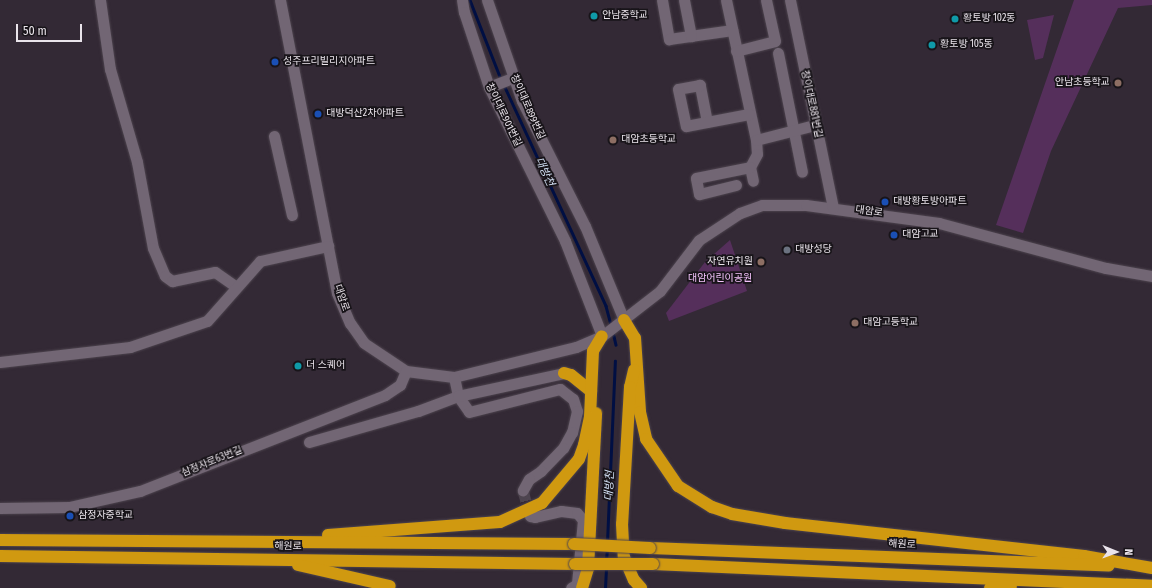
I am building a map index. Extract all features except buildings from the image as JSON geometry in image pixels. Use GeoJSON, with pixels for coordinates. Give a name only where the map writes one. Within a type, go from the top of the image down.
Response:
{"type":"FeatureCollection","features":[{"type":"Feature","properties":{"kind":"highway"},"geometry":{"type":"LineString","coordinates":[[624,320],[635,338],[640,412],[646,438],[678,486],[712,507],[732,514],[778,522],[1084,556],[1152,568]]}},
{"type":"Feature","properties":{"kind":"highway"},"geometry":{"type":"LineString","coordinates":[[582,588],[588,568],[599,362],[602,336]]}},
{"type":"Feature","properties":{"kind":"highway"},"geometry":{"type":"LineString","coordinates":[[277,540],[500,522],[542,503],[579,459],[590,417],[594,350],[602,336]]}},
{"type":"Feature","properties":{"kind":"highway"},"geometry":{"type":"LineString","coordinates":[[636,359],[630,387],[622,524],[624,558],[634,580],[641,588]]}},
{"type":"Feature","properties":{"kind":"highway"},"geometry":{"type":"LineString","coordinates":[[564,373],[571,375],[591,391]]}},
{"type":"Feature","properties":{"kind":"highway","name":"해원로"},"geometry":{"type":"LineString","coordinates":[[0,540],[277,540],[574,544],[1152,568]]}},
{"type":"Feature","properties":{"kind":"highway","name":"해원로"},"geometry":{"type":"LineString","coordinates":[[0,556],[653,564],[927,577],[1064,581]]}},
{"type":"Feature","properties":{"kind":"highway"},"geometry":{"type":"LineString","coordinates":[[275,559],[390,586]]}},
{"type":"Feature","properties":{"kind":"highway"},"geometry":{"type":"LineString","coordinates":[[990,588],[1064,581],[1152,586]]}},
{"type":"Feature","properties":{"kind":"street"},"geometry":{"type":"LineString","coordinates":[[100,0],[110,69],[137,162],[153,248],[165,276],[172,281],[215,272],[235,286]]}},
{"type":"Feature","properties":{"kind":"street","name":"대암로"},"geometry":{"type":"LineString","coordinates":[[280,0],[337,293],[350,323],[364,343],[406,370],[454,377],[576,347],[602,336],[660,290],[700,240],[740,213],[762,205],[783,203],[833,208],[939,223],[1106,268],[1152,276]]}},
{"type":"Feature","properties":{"kind":"street","name":"창이대로901번길"},"geometry":{"type":"LineString","coordinates":[[462,0],[464,12],[488,87],[565,241],[602,336]]}},
{"type":"Feature","properties":{"kind":"street","name":"창이대로899번길"},"geometry":{"type":"LineString","coordinates":[[487,0],[522,101],[585,226],[624,320]]}},
{"type":"Feature","properties":{"kind":"street"},"geometry":{"type":"LineString","coordinates":[[662,0],[669,39],[732,30]]}},
{"type":"Feature","properties":{"kind":"street"},"geometry":{"type":"LineString","coordinates":[[684,0],[691,36]]}},
{"type":"Feature","properties":{"kind":"street"},"geometry":{"type":"LineString","coordinates":[[726,0],[749,114],[756,140],[757,154],[750,167],[753,181]]}},
{"type":"Feature","properties":{"kind":"street"},"geometry":{"type":"LineString","coordinates":[[736,51],[775,41],[766,0]]}},
{"type":"Feature","properties":{"kind":"street","name":"창이대로881번길"},"geometry":{"type":"LineString","coordinates":[[790,0],[833,208]]}},
{"type":"Feature","properties":{"kind":"street"},"geometry":{"type":"LineString","coordinates":[[778,53],[802,172]]}},
{"type":"Feature","properties":{"kind":"street"},"geometry":{"type":"LineString","coordinates":[[488,87],[513,78]]}},
{"type":"Feature","properties":{"kind":"street"},"geometry":{"type":"LineString","coordinates":[[707,122],[749,114]]}},
{"type":"Feature","properties":{"kind":"street"},"geometry":{"type":"LineString","coordinates":[[756,140],[815,125]]}},
{"type":"Feature","properties":{"kind":"street"},"geometry":{"type":"LineString","coordinates":[[274,136],[292,215]]}},
{"type":"Feature","properties":{"kind":"street"},"geometry":{"type":"LineString","coordinates":[[736,185],[699,194],[696,178],[750,167]]}},
{"type":"Feature","properties":{"kind":"street"},"geometry":{"type":"LineString","coordinates":[[0,362],[130,347],[207,320],[235,286],[260,261],[328,246]]}},
{"type":"Feature","properties":{"kind":"street","name":"삼정자로63번길"},"geometry":{"type":"LineString","coordinates":[[0,508],[69,507],[140,491],[385,395],[400,385],[406,370]]}},
{"type":"Feature","properties":{"kind":"street"},"geometry":{"type":"LineString","coordinates":[[309,442],[418,411],[458,396],[564,373]]}},
{"type":"Feature","properties":{"kind":"street"},"geometry":{"type":"LineString","coordinates":[[454,377],[458,396],[469,412],[560,389],[573,398],[577,411],[572,432],[563,448],[541,471],[530,479],[522,490]]}},
{"type":"Feature","properties":{"kind":"street"},"geometry":{"type":"LineString","coordinates":[[530,516],[561,511],[577,512],[583,520],[577,584],[571,588]]}},
{"type":"Feature","properties":{"kind":"green space"},"geometry":{"type":"Polygon","coordinates":[[[1074,0],[1152,0],[1152,5],[1118,8],[1051,151],[1023,233],[996,225],[1074,0]]]}},
{"type":"Feature","properties":{"kind":"green space"},"geometry":{"type":"Polygon","coordinates":[[[1054,15],[1043,58],[1035,60],[1027,20],[1054,15]]]}},
{"type":"Feature","properties":{"kind":"green space","name":"대암어린이공원"},"geometry":{"type":"Polygon","coordinates":[[[730,240],[747,291],[669,321],[666,313],[705,262],[730,240]]]}},
{"type":"Feature","properties":{"kind":"waterway","name":"대방천"},"geometry":{"type":"LineString","coordinates":[[470,0],[501,79]]}},
{"type":"Feature","properties":{"kind":"waterway","name":"대방천"},"geometry":{"type":"LineString","coordinates":[[504,85],[606,306],[611,325]]}},
{"type":"Feature","properties":{"kind":"waterway","name":"대방천"},"geometry":{"type":"LineString","coordinates":[[613,332],[616,345]]}},
{"type":"Feature","properties":{"kind":"waterway","name":"대방천"},"geometry":{"type":"LineString","coordinates":[[607,542],[615,361]]}},
{"type":"Feature","properties":{"kind":"waterway","name":"대방천"},"geometry":{"type":"LineString","coordinates":[[606,560],[607,549]]}},
{"type":"Feature","properties":{"kind":"waterway","name":"대방천"},"geometry":{"type":"LineString","coordinates":[[605,588],[606,567]]}},
{"type":"Feature","properties":{"kind":"tunnel"},"geometry":{"type":"LineString","coordinates":[[523,490],[530,516]]}},
{"type":"Feature","properties":{"kind":"place","name":"안남중학교"},"geometry":{"type":"Point","coordinates":[594,16]}},
{"type":"Feature","properties":{"kind":"place","name":"황토방 102동"},"geometry":{"type":"Point","coordinates":[955,19]}},
{"type":"Feature","properties":{"kind":"place","name":"황토방 105동"},"geometry":{"type":"Point","coordinates":[932,45]}},
{"type":"Feature","properties":{"kind":"place","name":"성주프리빌리지아파트"},"geometry":{"type":"Point","coordinates":[275,62]}},
{"type":"Feature","properties":{"kind":"place","name":"안남초등학교"},"geometry":{"type":"Point","coordinates":[1118,83]}},
{"type":"Feature","properties":{"kind":"place","name":"대방덕산2차아파트"},"geometry":{"type":"Point","coordinates":[318,114]}},
{"type":"Feature","properties":{"kind":"place","name":"대암초등학교"},"geometry":{"type":"Point","coordinates":[613,140]}},
{"type":"Feature","properties":{"kind":"place","name":"대방황토방아파트"},"geometry":{"type":"Point","coordinates":[885,202]}},
{"type":"Feature","properties":{"kind":"place","name":"대암고교"},"geometry":{"type":"Point","coordinates":[894,235]}},
{"type":"Feature","properties":{"kind":"place","name":"대방성당"},"geometry":{"type":"Point","coordinates":[787,250]}},
{"type":"Feature","properties":{"kind":"place","name":"자연유치원"},"geometry":{"type":"Point","coordinates":[761,262]}},
{"type":"Feature","properties":{"kind":"place","name":"대암고등학교"},"geometry":{"type":"Point","coordinates":[855,323]}},
{"type":"Feature","properties":{"kind":"place","name":"더 스퀘어"},"geometry":{"type":"Point","coordinates":[298,366]}},
{"type":"Feature","properties":{"kind":"place","name":"삼정자중학교"},"geometry":{"type":"Point","coordinates":[70,516]}}]}
